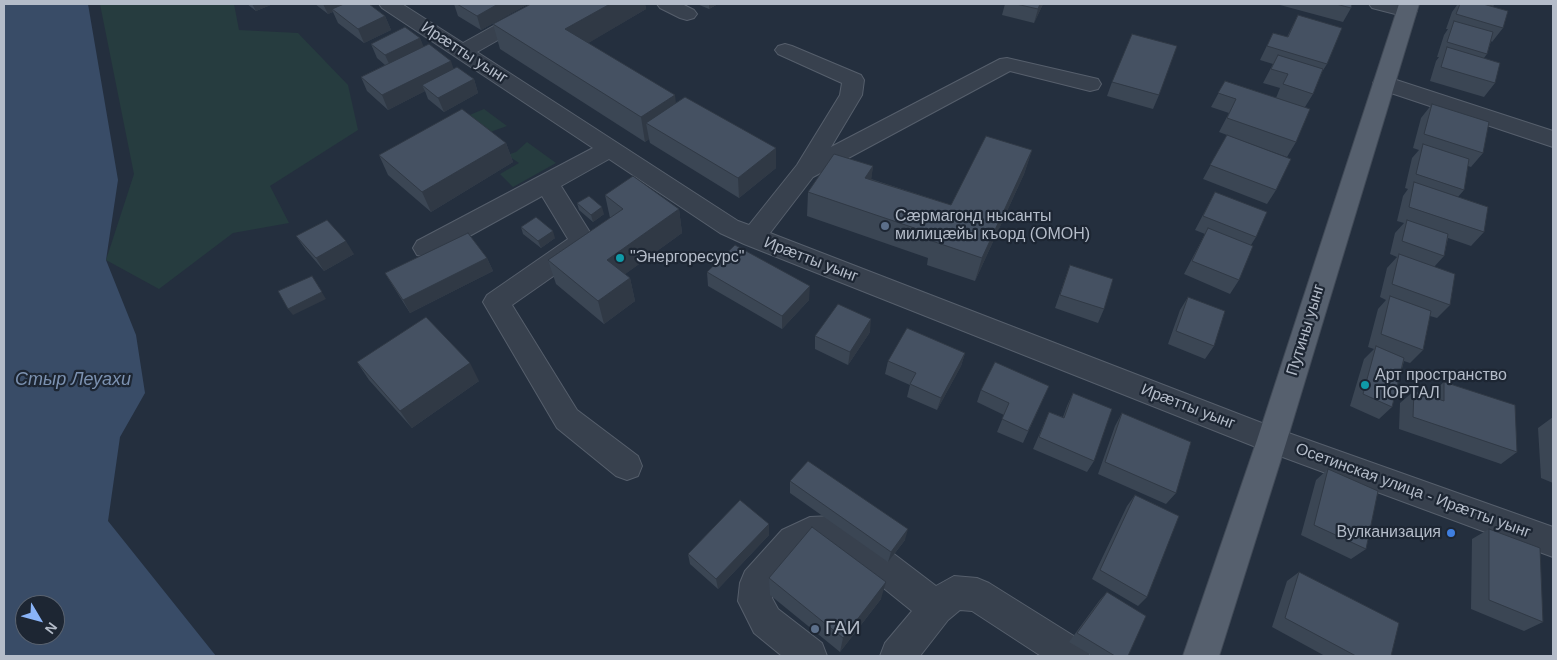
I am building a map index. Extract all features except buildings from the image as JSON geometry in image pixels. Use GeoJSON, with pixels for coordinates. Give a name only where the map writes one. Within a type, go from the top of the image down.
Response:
{"type":"FeatureCollection","features":[{"type":"Feature","properties":{"kind":"main road","name":"Путины уынг"},"geometry":{"type":"LineString","coordinates":[[1201,656],[1272,440],[1408,7]]}},
{"type":"Feature","properties":{"kind":"street","name":"Ирæтты уынг"},"geometry":{"type":"LineString","coordinates":[[389,4],[729,228],[1272,440]]}},
{"type":"Feature","properties":{"kind":"street"},"geometry":{"type":"LineString","coordinates":[[463,52],[547,4]]}},
{"type":"Feature","properties":{"kind":"street"},"geometry":{"type":"LineString","coordinates":[[667,4],[687,14]]}},
{"type":"Feature","properties":{"kind":"street"},"geometry":{"type":"LineString","coordinates":[[1379,4],[1408,7]]}},
{"type":"Feature","properties":{"kind":"street"},"geometry":{"type":"LineString","coordinates":[[753,237],[805,170],[851,95],[853,80],[785,50]]}},
{"type":"Feature","properties":{"kind":"street"},"geometry":{"type":"LineString","coordinates":[[805,170],[1007,64],[1090,84]]}},
{"type":"Feature","properties":{"kind":"street"},"geometry":{"type":"LineString","coordinates":[[1384,83],[1553,139]]}},
{"type":"Feature","properties":{"kind":"street"},"geometry":{"type":"LineString","coordinates":[[426,248],[610,149]]}},
{"type":"Feature","properties":{"kind":"street"},"geometry":{"type":"LineString","coordinates":[[547,184],[583,242],[496,302],[567,420],[627,466]]}},
{"type":"Feature","properties":{"kind":"street","name":"Осетинская улица - Ирæтты уынг"},"geometry":{"type":"LineString","coordinates":[[1272,440],[1553,542]]}},
{"type":"Feature","properties":{"kind":"street"},"geometry":{"type":"LineString","coordinates":[[809,656],[766,621],[756,601],[758,583],[794,541],[810,532],[832,531],[857,546],[936,608]]}},
{"type":"Feature","properties":{"kind":"street"},"geometry":{"type":"LineString","coordinates":[[898,656],[936,608],[954,594],[977,595],[1072,656]]}},
{"type":"Feature","properties":{"kind":"green space"},"geometry":{"type":"Polygon","coordinates":[[[100,4],[234,4],[239,30],[298,33],[348,85],[358,130],[270,186],[289,223],[233,233],[159,289],[106,260],[134,174],[100,4]]]}},
{"type":"Feature","properties":{"kind":"green space"},"geometry":{"type":"Polygon","coordinates":[[[484,109],[507,126],[493,131],[485,137],[460,119],[484,109]]]}},
{"type":"Feature","properties":{"kind":"green space"},"geometry":{"type":"Polygon","coordinates":[[[527,142],[556,163],[513,187],[500,174],[519,163],[507,155],[516,152],[527,142]]]}},
{"type":"Feature","properties":{"kind":"water","name":"Стыр Леуахи"},"geometry":{"type":"Polygon","coordinates":[[[4,4],[88,4],[118,180],[106,260],[136,335],[145,393],[120,437],[108,521],[216,656],[4,656],[4,4]]]}},
{"type":"Feature","properties":{"kind":"place","name":"Сæрмагонд нысанты милицæйы къорд (ОМОН)"},"geometry":{"type":"Point","coordinates":[885,226]}},
{"type":"Feature","properties":{"kind":"place","name":"\"Энергоресурс\""},"geometry":{"type":"Point","coordinates":[620,258]}},
{"type":"Feature","properties":{"kind":"place","name":"Арт пространство ПОРТАЛ"},"geometry":{"type":"Point","coordinates":[1365,385]}},
{"type":"Feature","properties":{"kind":"place","name":"Вулканизация"},"geometry":{"type":"Point","coordinates":[1451,533]}},
{"type":"Feature","properties":{"kind":"place","name":"ГАИ"},"geometry":{"type":"Point","coordinates":[815,629]}}]}
